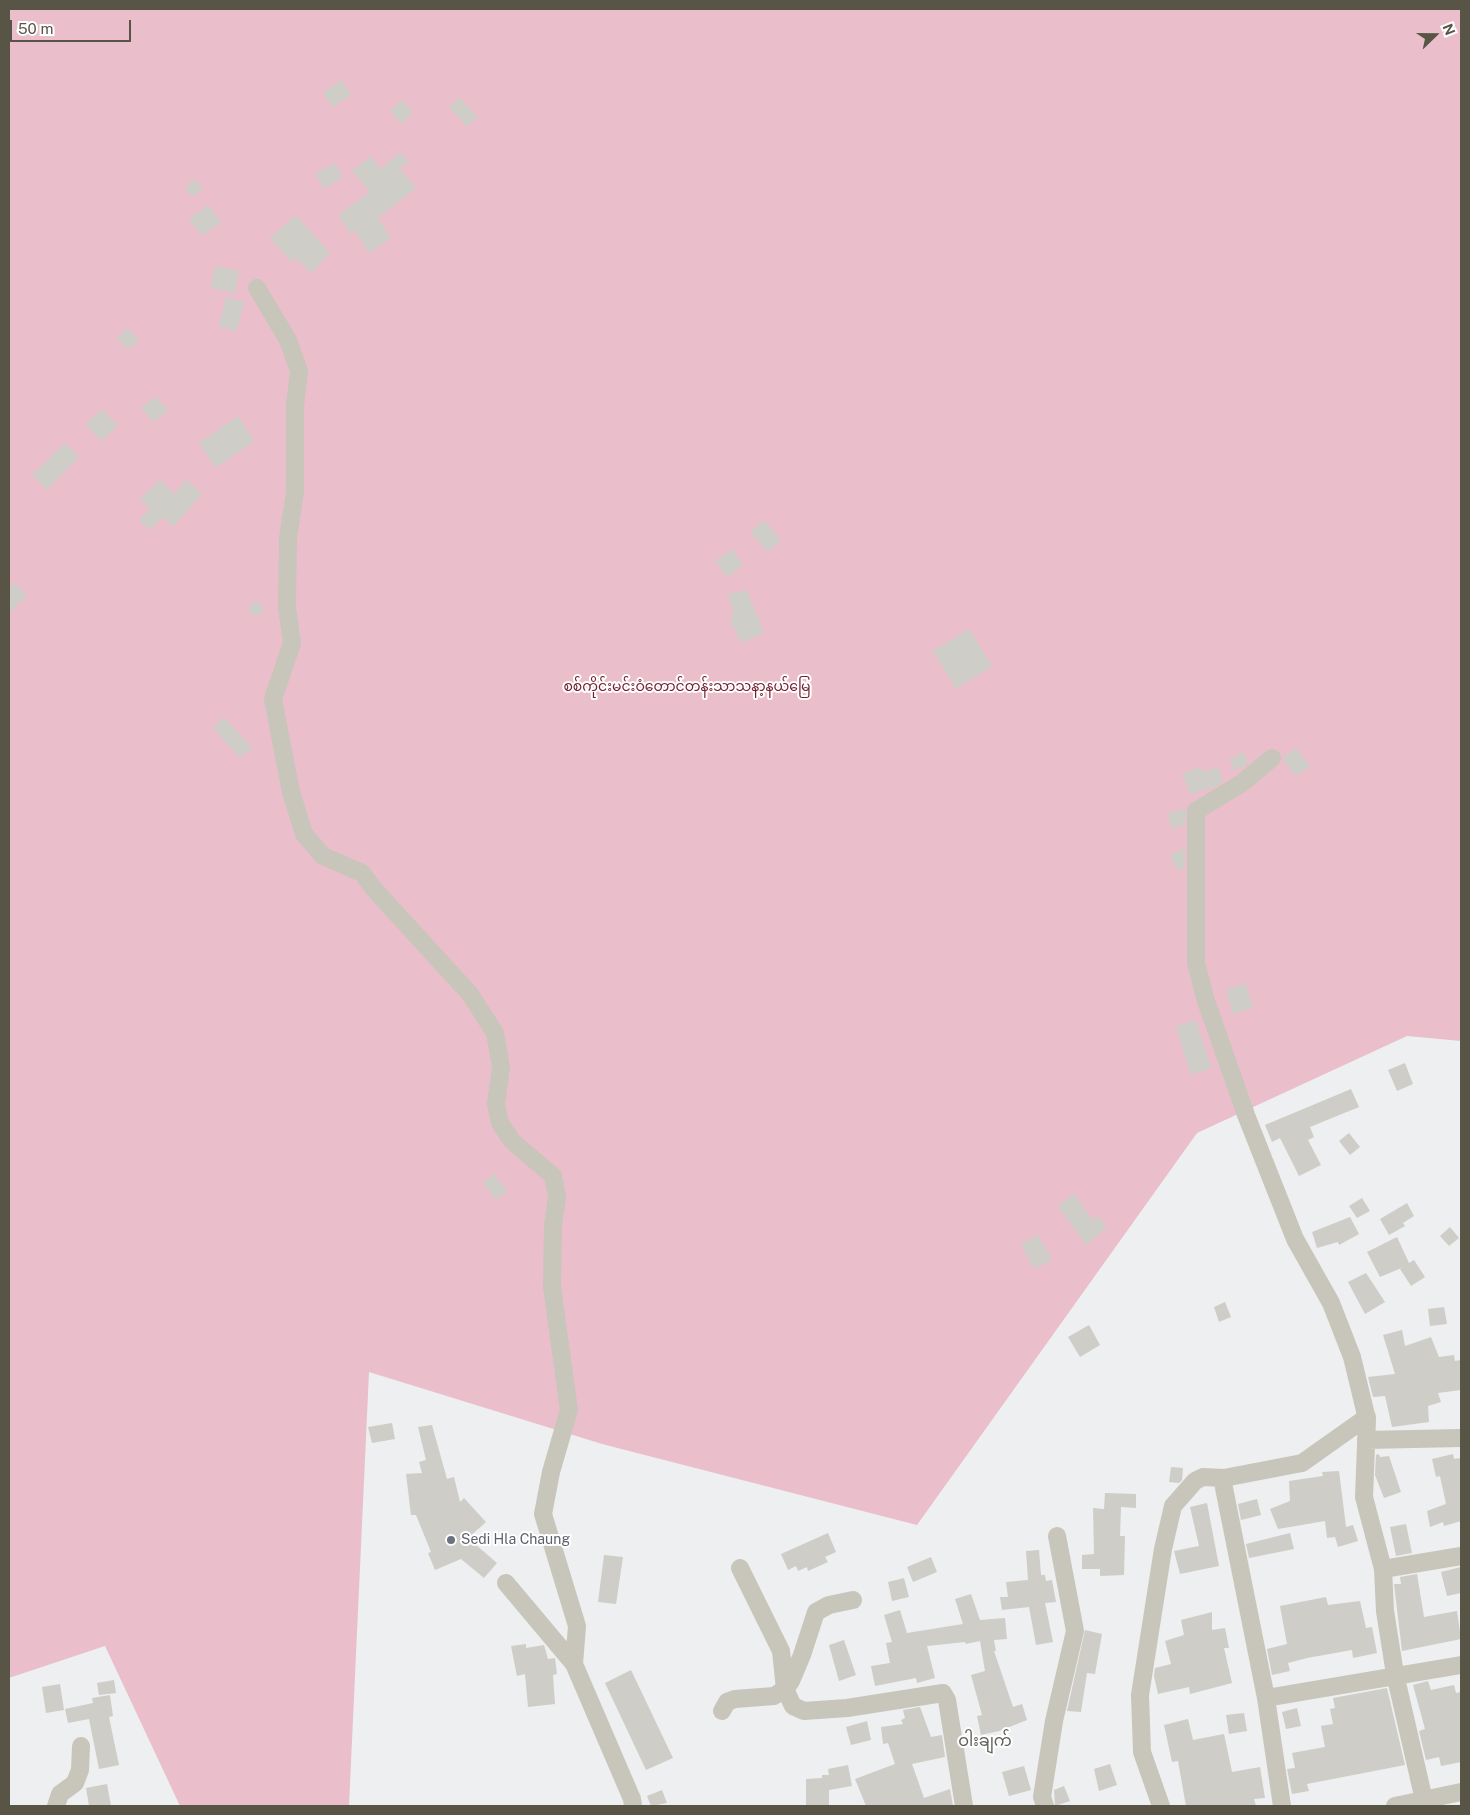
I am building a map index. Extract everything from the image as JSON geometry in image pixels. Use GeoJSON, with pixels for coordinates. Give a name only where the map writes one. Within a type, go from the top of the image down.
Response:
{"type":"FeatureCollection","features":[{"type":"Feature","properties":{"kind":"street"},"geometry":{"type":"LineString","coordinates":[[257,288],[288,340],[299,371],[295,406],[295,492],[288,538],[287,608],[292,643],[273,699],[291,792],[304,834],[322,856],[362,873],[385,902],[470,994],[495,1033],[500,1067],[496,1104],[500,1123],[512,1141],[553,1176],[557,1198],[553,1225],[552,1287],[569,1410],[551,1472],[544,1514],[577,1626],[574,1664]]}},
{"type":"Feature","properties":{"kind":"street"},"geometry":{"type":"LineString","coordinates":[[1272,758],[1242,783],[1196,811],[1196,963],[1206,1001],[1246,1115],[1288,1222],[1331,1303],[1352,1357],[1367,1417],[1364,1497],[1383,1569],[1385,1610],[1395,1674],[1424,1800]]}},
{"type":"Feature","properties":{"kind":"street"},"geometry":{"type":"LineString","coordinates":[[1161,1806],[1142,1752],[1140,1695],[1163,1549],[1173,1506],[1195,1481],[1203,1477],[1222,1478],[1302,1463],[1367,1417]]}},
{"type":"Feature","properties":{"kind":"street"},"geometry":{"type":"LineString","coordinates":[[1366,1440],[1461,1438]]}},
{"type":"Feature","properties":{"kind":"street"},"geometry":{"type":"LineString","coordinates":[[1222,1478],[1266,1698],[1282,1806]]}},
{"type":"Feature","properties":{"kind":"street"},"geometry":{"type":"LineString","coordinates":[[1046,1806],[1042,1797],[1054,1721],[1075,1630],[1057,1536]]}},
{"type":"Feature","properties":{"kind":"street"},"geometry":{"type":"LineString","coordinates":[[1383,1569],[1461,1556]]}},
{"type":"Feature","properties":{"kind":"street"},"geometry":{"type":"LineString","coordinates":[[740,1568],[781,1651],[785,1689],[793,1706],[804,1712],[847,1708],[942,1693],[947,1700],[964,1806]]}},
{"type":"Feature","properties":{"kind":"street"},"geometry":{"type":"LineString","coordinates":[[506,1583],[574,1664],[632,1799],[633,1806]]}},
{"type":"Feature","properties":{"kind":"street"},"geometry":{"type":"LineString","coordinates":[[722,1711],[727,1702],[735,1699],[774,1696],[785,1689],[799,1664],[816,1612],[829,1605],[853,1600]]}},
{"type":"Feature","properties":{"kind":"street"},"geometry":{"type":"LineString","coordinates":[[1266,1698],[1395,1674],[1461,1665]]}},
{"type":"Feature","properties":{"kind":"street"},"geometry":{"type":"LineString","coordinates":[[56,1806],[60,1794],[75,1783],[80,1770],[81,1746]]}},
{"type":"Feature","properties":{"kind":"street"},"geometry":{"type":"LineString","coordinates":[[1395,1806],[1461,1792]]}},
{"type":"Feature","properties":{"kind":"green space","name":"စစ်ကိုင်းမင်းဝံတောင်တန်းသာသနာ့နယ်မြေ"},"geometry":{"type":"Polygon","coordinates":[[[9,9],[1461,9],[1461,1041],[1407,1036],[1197,1133],[917,1525],[602,1444],[369,1372],[349,1806],[180,1806],[105,1646],[9,1678],[9,9]]]}},
{"type":"Feature","properties":{"kind":"building"},"geometry":{"type":"Polygon","coordinates":[[[342,80],[351,95],[332,107],[323,92],[342,80]]]}},
{"type":"Feature","properties":{"kind":"building"},"geometry":{"type":"Polygon","coordinates":[[[459,97],[478,117],[467,127],[449,107],[459,97]]]}},
{"type":"Feature","properties":{"kind":"building"},"geometry":{"type":"Polygon","coordinates":[[[402,100],[413,112],[401,124],[390,111],[402,100]]]}},
{"type":"Feature","properties":{"kind":"building"},"geometry":{"type":"Polygon","coordinates":[[[400,152],[409,161],[400,169],[416,188],[378,218],[391,238],[369,253],[355,231],[351,234],[338,215],[370,192],[352,171],[370,156],[381,169],[400,152]]]}},
{"type":"Feature","properties":{"kind":"building"},"geometry":{"type":"Polygon","coordinates":[[[335,163],[343,177],[324,189],[315,174],[335,163]]]}},
{"type":"Feature","properties":{"kind":"building"},"geometry":{"type":"Polygon","coordinates":[[[195,179],[203,189],[192,197],[185,188],[195,179]]]}},
{"type":"Feature","properties":{"kind":"building"},"geometry":{"type":"Polygon","coordinates":[[[208,205],[221,222],[202,236],[189,219],[208,205]]]}},
{"type":"Feature","properties":{"kind":"building"},"geometry":{"type":"Polygon","coordinates":[[[296,215],[330,253],[311,273],[296,258],[291,262],[270,238],[296,215]]]}},
{"type":"Feature","properties":{"kind":"building"},"geometry":{"type":"Polygon","coordinates":[[[215,266],[239,271],[235,293],[211,288],[215,266]]]}},
{"type":"Feature","properties":{"kind":"building"},"geometry":{"type":"Polygon","coordinates":[[[226,297],[244,302],[237,331],[219,327],[226,297]]]}},
{"type":"Feature","properties":{"kind":"building"},"geometry":{"type":"Polygon","coordinates":[[[127,328],[139,339],[129,350],[117,339],[127,328]]]}},
{"type":"Feature","properties":{"kind":"building"},"geometry":{"type":"Polygon","coordinates":[[[156,396],[168,411],[153,422],[141,408],[156,396]]]}},
{"type":"Feature","properties":{"kind":"building"},"geometry":{"type":"Polygon","coordinates":[[[102,409],[118,426],[101,441],[86,424],[102,409]]]}},
{"type":"Feature","properties":{"kind":"building"},"geometry":{"type":"Polygon","coordinates":[[[238,416],[254,441],[216,468],[199,443],[238,416]]]}},
{"type":"Feature","properties":{"kind":"building"},"geometry":{"type":"Polygon","coordinates":[[[65,443],[79,457],[47,490],[32,475],[65,443]]]}},
{"type":"Feature","properties":{"kind":"building"},"geometry":{"type":"Polygon","coordinates":[[[160,480],[174,494],[187,480],[202,494],[173,527],[163,517],[149,530],[139,520],[150,509],[140,499],[160,480]]]}},
{"type":"Feature","properties":{"kind":"building"},"geometry":{"type":"Polygon","coordinates":[[[764,520],[781,540],[768,552],[750,532],[764,520]]]}},
{"type":"Feature","properties":{"kind":"building"},"geometry":{"type":"Polygon","coordinates":[[[732,549],[743,565],[727,577],[715,561],[732,549]]]}},
{"type":"Feature","properties":{"kind":"building"},"geometry":{"type":"Polygon","coordinates":[[[15,583],[27,596],[9,613],[9,589],[15,583]]]}},
{"type":"Feature","properties":{"kind":"building"},"geometry":{"type":"Polygon","coordinates":[[[747,590],[764,633],[741,643],[729,618],[734,616],[728,594],[747,590]]]}},
{"type":"Feature","properties":{"kind":"building"},"geometry":{"type":"Polygon","coordinates":[[[256,602],[261,604],[263,609],[261,614],[256,616],[251,614],[249,609],[251,604],[256,602]]]}},
{"type":"Feature","properties":{"kind":"building"},"geometry":{"type":"Polygon","coordinates":[[[969,629],[992,666],[956,689],[933,651],[969,629]]]}},
{"type":"Feature","properties":{"kind":"building"},"geometry":{"type":"Polygon","coordinates":[[[224,717],[252,748],[240,758],[213,728],[224,717]]]}},
{"type":"Feature","properties":{"kind":"building"},"geometry":{"type":"Polygon","coordinates":[[[1296,748],[1310,766],[1296,776],[1282,758],[1296,748]]]}},
{"type":"Feature","properties":{"kind":"building"},"geometry":{"type":"Polygon","coordinates":[[[1244,752],[1248,764],[1235,771],[1229,759],[1244,752]]]}},
{"type":"Feature","properties":{"kind":"building"},"geometry":{"type":"Polygon","coordinates":[[[1200,767],[1203,772],[1218,767],[1223,782],[1212,789],[1212,787],[1191,795],[1182,774],[1200,767]]]}},
{"type":"Feature","properties":{"kind":"building"},"geometry":{"type":"Polygon","coordinates":[[[1186,809],[1185,825],[1171,828],[1168,813],[1186,809]]]}},
{"type":"Feature","properties":{"kind":"building"},"geometry":{"type":"Polygon","coordinates":[[[1185,848],[1185,867],[1178,871],[1170,855],[1185,848]]]}},
{"type":"Feature","properties":{"kind":"building"},"geometry":{"type":"Polygon","coordinates":[[[1245,983],[1253,1008],[1233,1014],[1226,990],[1245,983]]]}},
{"type":"Feature","properties":{"kind":"building"},"geometry":{"type":"Polygon","coordinates":[[[1196,1020],[1211,1068],[1191,1075],[1176,1026],[1196,1020]]]}},
{"type":"Feature","properties":{"kind":"building"},"geometry":{"type":"Polygon","coordinates":[[[1405,1063],[1413,1084],[1397,1091],[1388,1070],[1405,1063]]]}},
{"type":"Feature","properties":{"kind":"building"},"geometry":{"type":"Polygon","coordinates":[[[1351,1089],[1359,1107],[1310,1127],[1314,1137],[1308,1140],[1321,1165],[1299,1176],[1280,1138],[1272,1142],[1265,1125],[1351,1089]]]}},
{"type":"Feature","properties":{"kind":"building"},"geometry":{"type":"Polygon","coordinates":[[[1349,1133],[1360,1147],[1350,1155],[1339,1141],[1349,1133]]]}},
{"type":"Feature","properties":{"kind":"building"},"geometry":{"type":"Polygon","coordinates":[[[494,1174],[507,1191],[496,1200],[483,1183],[494,1174]]]}},
{"type":"Feature","properties":{"kind":"building"},"geometry":{"type":"Polygon","coordinates":[[[1074,1194],[1092,1220],[1097,1216],[1107,1227],[1086,1245],[1058,1206],[1074,1194]]]}},
{"type":"Feature","properties":{"kind":"building"},"geometry":{"type":"Polygon","coordinates":[[[1362,1198],[1370,1211],[1357,1218],[1349,1206],[1362,1198]]]}},
{"type":"Feature","properties":{"kind":"building"},"geometry":{"type":"Polygon","coordinates":[[[1407,1203],[1414,1216],[1403,1223],[1405,1226],[1389,1235],[1380,1219],[1407,1203]]]}},
{"type":"Feature","properties":{"kind":"building"},"geometry":{"type":"Polygon","coordinates":[[[1350,1217],[1359,1234],[1339,1245],[1338,1242],[1317,1248],[1312,1232],[1350,1217]]]}},
{"type":"Feature","properties":{"kind":"building"},"geometry":{"type":"Polygon","coordinates":[[[1450,1227],[1459,1238],[1449,1246],[1440,1236],[1450,1227]]]}},
{"type":"Feature","properties":{"kind":"building"},"geometry":{"type":"Polygon","coordinates":[[[1038,1235],[1052,1260],[1034,1269],[1021,1244],[1038,1235]]]}},
{"type":"Feature","properties":{"kind":"building"},"geometry":{"type":"Polygon","coordinates":[[[1397,1237],[1409,1263],[1414,1260],[1425,1277],[1411,1286],[1400,1269],[1404,1267],[1380,1277],[1367,1252],[1397,1237]]]}},
{"type":"Feature","properties":{"kind":"building"},"geometry":{"type":"Polygon","coordinates":[[[1366,1273],[1385,1302],[1365,1314],[1348,1282],[1366,1273]]]}},
{"type":"Feature","properties":{"kind":"building"},"geometry":{"type":"Polygon","coordinates":[[[1225,1302],[1231,1317],[1219,1322],[1214,1307],[1225,1302]]]}},
{"type":"Feature","properties":{"kind":"building"},"geometry":{"type":"Polygon","coordinates":[[[1444,1307],[1447,1324],[1430,1326],[1428,1309],[1444,1307]]]}},
{"type":"Feature","properties":{"kind":"building"},"geometry":{"type":"Polygon","coordinates":[[[1089,1325],[1100,1345],[1080,1357],[1068,1337],[1089,1325]]]}},
{"type":"Feature","properties":{"kind":"building"},"geometry":{"type":"Polygon","coordinates":[[[1402,1330],[1405,1346],[1431,1337],[1439,1357],[1454,1355],[1455,1361],[1461,1360],[1461,1390],[1438,1393],[1441,1402],[1428,1406],[1429,1422],[1392,1427],[1385,1396],[1373,1397],[1368,1377],[1395,1374],[1383,1335],[1402,1330]]]}},
{"type":"Feature","properties":{"kind":"building"},"geometry":{"type":"Polygon","coordinates":[[[392,1423],[395,1439],[372,1443],[368,1427],[392,1423]]]}},
{"type":"Feature","properties":{"kind":"building"},"geometry":{"type":"Polygon","coordinates":[[[432,1425],[447,1479],[454,1477],[460,1502],[464,1498],[486,1522],[468,1538],[497,1563],[484,1578],[461,1559],[435,1570],[428,1553],[431,1552],[416,1515],[411,1515],[406,1474],[422,1473],[419,1462],[426,1460],[418,1427],[432,1425]]]}},
{"type":"Feature","properties":{"kind":"building"},"geometry":{"type":"Polygon","coordinates":[[[1379,1454],[1380,1457],[1389,1456],[1401,1492],[1384,1498],[1375,1475],[1376,1455],[1379,1454]]]}},
{"type":"Feature","properties":{"kind":"building"},"geometry":{"type":"Polygon","coordinates":[[[1453,1454],[1454,1459],[1461,1458],[1461,1521],[1444,1526],[1443,1522],[1430,1527],[1427,1511],[1446,1504],[1440,1476],[1436,1477],[1432,1459],[1453,1454]]]}},
{"type":"Feature","properties":{"kind":"building"},"geometry":{"type":"Polygon","coordinates":[[[1171,1467],[1183,1468],[1182,1480],[1179,1483],[1169,1482],[1171,1467]]]}},
{"type":"Feature","properties":{"kind":"building"},"geometry":{"type":"Polygon","coordinates":[[[1339,1471],[1346,1527],[1353,1525],[1358,1541],[1338,1547],[1335,1537],[1327,1538],[1325,1521],[1278,1529],[1270,1509],[1290,1501],[1289,1481],[1323,1476],[1322,1472],[1339,1471]]]}},
{"type":"Feature","properties":{"kind":"building"},"geometry":{"type":"Polygon","coordinates":[[[1105,1493],[1136,1494],[1136,1508],[1121,1507],[1120,1536],[1125,1536],[1124,1575],[1100,1576],[1100,1569],[1082,1569],[1082,1555],[1094,1554],[1093,1508],[1104,1509],[1105,1493]]]}},
{"type":"Feature","properties":{"kind":"building"},"geometry":{"type":"Polygon","coordinates":[[[1257,1499],[1261,1515],[1241,1520],[1238,1504],[1257,1499]]]}},
{"type":"Feature","properties":{"kind":"building"},"geometry":{"type":"Polygon","coordinates":[[[1207,1503],[1219,1566],[1180,1574],[1174,1551],[1199,1546],[1190,1507],[1207,1503]]]}},
{"type":"Feature","properties":{"kind":"building"},"geometry":{"type":"Polygon","coordinates":[[[1406,1524],[1412,1553],[1396,1556],[1390,1527],[1406,1524]]]}},
{"type":"Feature","properties":{"kind":"building"},"geometry":{"type":"Polygon","coordinates":[[[828,1533],[836,1552],[825,1557],[828,1562],[808,1571],[807,1567],[798,1571],[796,1566],[788,1570],[781,1554],[828,1533]]]}},
{"type":"Feature","properties":{"kind":"building"},"geometry":{"type":"Polygon","coordinates":[[[1290,1533],[1294,1549],[1249,1558],[1246,1544],[1290,1533]]]}},
{"type":"Feature","properties":{"kind":"building"},"geometry":{"type":"Polygon","coordinates":[[[1039,1550],[1041,1575],[1045,1575],[1046,1581],[1052,1580],[1056,1602],[1045,1603],[1053,1642],[1036,1645],[1029,1607],[1002,1610],[1000,1597],[1008,1597],[1006,1582],[1028,1580],[1026,1551],[1039,1550]]]}},
{"type":"Feature","properties":{"kind":"building"},"geometry":{"type":"Polygon","coordinates":[[[604,1555],[623,1557],[616,1604],[598,1602],[604,1555]]]}},
{"type":"Feature","properties":{"kind":"building"},"geometry":{"type":"Polygon","coordinates":[[[931,1557],[937,1572],[913,1582],[907,1567],[931,1557]]]}},
{"type":"Feature","properties":{"kind":"building"},"geometry":{"type":"Polygon","coordinates":[[[1461,1567],[1461,1593],[1447,1596],[1441,1572],[1461,1567]]]}},
{"type":"Feature","properties":{"kind":"building"},"geometry":{"type":"Polygon","coordinates":[[[1417,1574],[1424,1617],[1457,1611],[1461,1639],[1402,1651],[1394,1584],[1401,1584],[1400,1577],[1417,1574]]]}},
{"type":"Feature","properties":{"kind":"building"},"geometry":{"type":"Polygon","coordinates":[[[904,1578],[909,1597],[892,1601],[888,1582],[904,1578]]]}},
{"type":"Feature","properties":{"kind":"building"},"geometry":{"type":"Polygon","coordinates":[[[971,1594],[980,1620],[1005,1618],[1007,1639],[994,1640],[996,1651],[994,1651],[1013,1707],[1022,1704],[1027,1720],[999,1731],[981,1735],[977,1716],[982,1715],[971,1675],[985,1671],[980,1641],[966,1644],[965,1642],[927,1646],[935,1678],[917,1683],[916,1678],[875,1686],[871,1666],[890,1663],[886,1643],[892,1642],[884,1615],[900,1610],[907,1633],[963,1624],[955,1599],[971,1594]]]}},
{"type":"Feature","properties":{"kind":"building"},"geometry":{"type":"Polygon","coordinates":[[[1326,1597],[1328,1605],[1360,1601],[1366,1628],[1372,1627],[1377,1653],[1353,1658],[1352,1650],[1307,1658],[1288,1663],[1290,1671],[1272,1675],[1267,1649],[1287,1644],[1280,1606],[1326,1597]]]}},
{"type":"Feature","properties":{"kind":"building"},"geometry":{"type":"Polygon","coordinates":[[[1212,1612],[1212,1630],[1225,1628],[1229,1648],[1224,1648],[1232,1683],[1190,1694],[1189,1687],[1158,1694],[1154,1676],[1155,1668],[1171,1664],[1165,1641],[1184,1635],[1181,1620],[1212,1612]]]}},
{"type":"Feature","properties":{"kind":"building"},"geometry":{"type":"Polygon","coordinates":[[[1085,1630],[1102,1634],[1095,1674],[1087,1673],[1081,1712],[1067,1711],[1085,1630]]]}},
{"type":"Feature","properties":{"kind":"building"},"geometry":{"type":"Polygon","coordinates":[[[844,1640],[856,1675],[839,1681],[829,1645],[844,1640]]]}},
{"type":"Feature","properties":{"kind":"building"},"geometry":{"type":"Polygon","coordinates":[[[526,1644],[526,1648],[544,1645],[548,1659],[555,1658],[557,1674],[553,1675],[555,1704],[528,1707],[525,1674],[517,1676],[511,1646],[526,1644]]]}},
{"type":"Feature","properties":{"kind":"building"},"geometry":{"type":"Polygon","coordinates":[[[631,1670],[673,1758],[646,1770],[605,1683],[631,1670]]]}},
{"type":"Feature","properties":{"kind":"building"},"geometry":{"type":"Polygon","coordinates":[[[114,1680],[116,1693],[99,1695],[97,1683],[114,1680]]]}},
{"type":"Feature","properties":{"kind":"building"},"geometry":{"type":"Polygon","coordinates":[[[1428,1681],[1431,1690],[1454,1685],[1456,1693],[1461,1692],[1461,1762],[1441,1766],[1439,1757],[1426,1760],[1419,1731],[1425,1729],[1413,1685],[1428,1681]]]}},
{"type":"Feature","properties":{"kind":"building"},"geometry":{"type":"Polygon","coordinates":[[[60,1684],[64,1710],[46,1713],[42,1687],[60,1684]]]}},
{"type":"Feature","properties":{"kind":"building"},"geometry":{"type":"Polygon","coordinates":[[[1387,1688],[1405,1765],[1307,1784],[1309,1791],[1292,1794],[1287,1769],[1295,1768],[1292,1753],[1325,1747],[1321,1726],[1333,1724],[1330,1709],[1335,1708],[1333,1698],[1387,1688]]]}},
{"type":"Feature","properties":{"kind":"building"},"geometry":{"type":"Polygon","coordinates":[[[110,1695],[113,1716],[109,1717],[119,1765],[99,1769],[89,1719],[68,1723],[65,1709],[93,1703],[92,1698],[110,1695]]]}},
{"type":"Feature","properties":{"kind":"building"},"geometry":{"type":"Polygon","coordinates":[[[920,1707],[931,1737],[942,1735],[945,1757],[912,1764],[924,1798],[950,1789],[953,1806],[866,1806],[855,1779],[895,1764],[888,1743],[883,1744],[881,1727],[903,1724],[901,1720],[905,1718],[903,1710],[920,1707]]]}},
{"type":"Feature","properties":{"kind":"building"},"geometry":{"type":"Polygon","coordinates":[[[1297,1708],[1301,1726],[1286,1729],[1282,1712],[1297,1708]]]}},
{"type":"Feature","properties":{"kind":"building"},"geometry":{"type":"Polygon","coordinates":[[[1244,1713],[1247,1731],[1229,1734],[1226,1715],[1244,1713]]]}},
{"type":"Feature","properties":{"kind":"building"},"geometry":{"type":"Polygon","coordinates":[[[1188,1719],[1193,1740],[1224,1734],[1232,1772],[1260,1767],[1265,1798],[1254,1799],[1256,1806],[1186,1806],[1178,1761],[1172,1762],[1164,1725],[1188,1719]]]}},
{"type":"Feature","properties":{"kind":"building"},"geometry":{"type":"Polygon","coordinates":[[[867,1721],[871,1740],[851,1745],[846,1727],[867,1721]]]}},
{"type":"Feature","properties":{"kind":"building"},"geometry":{"type":"Polygon","coordinates":[[[1110,1764],[1117,1785],[1099,1791],[1094,1769],[1110,1764]]]}},
{"type":"Feature","properties":{"kind":"building"},"geometry":{"type":"Polygon","coordinates":[[[848,1765],[852,1786],[829,1790],[829,1806],[806,1806],[806,1779],[822,1778],[822,1775],[829,1775],[828,1769],[848,1765]]]}},
{"type":"Feature","properties":{"kind":"building"},"geometry":{"type":"Polygon","coordinates":[[[1024,1766],[1031,1790],[1009,1796],[1002,1772],[1024,1766]]]}},
{"type":"Feature","properties":{"kind":"building"},"geometry":{"type":"Polygon","coordinates":[[[107,1784],[111,1806],[89,1806],[86,1788],[107,1784]]]}},
{"type":"Feature","properties":{"kind":"building"},"geometry":{"type":"Polygon","coordinates":[[[1064,1786],[1070,1801],[1055,1806],[1054,1790],[1064,1786]]]}},
{"type":"Feature","properties":{"kind":"building"},"geometry":{"type":"Polygon","coordinates":[[[662,1790],[667,1803],[651,1806],[647,1796],[662,1790]]]}},
{"type":"Feature","properties":{"kind":"place","name":"Sedi Hla Chaung"},"geometry":{"type":"Point","coordinates":[451,1540]}},
{"type":"Feature","properties":{"kind":"district","name":"ဝါးချက်"},"geometry":{"type":"Point","coordinates":[985,1741]}}]}
